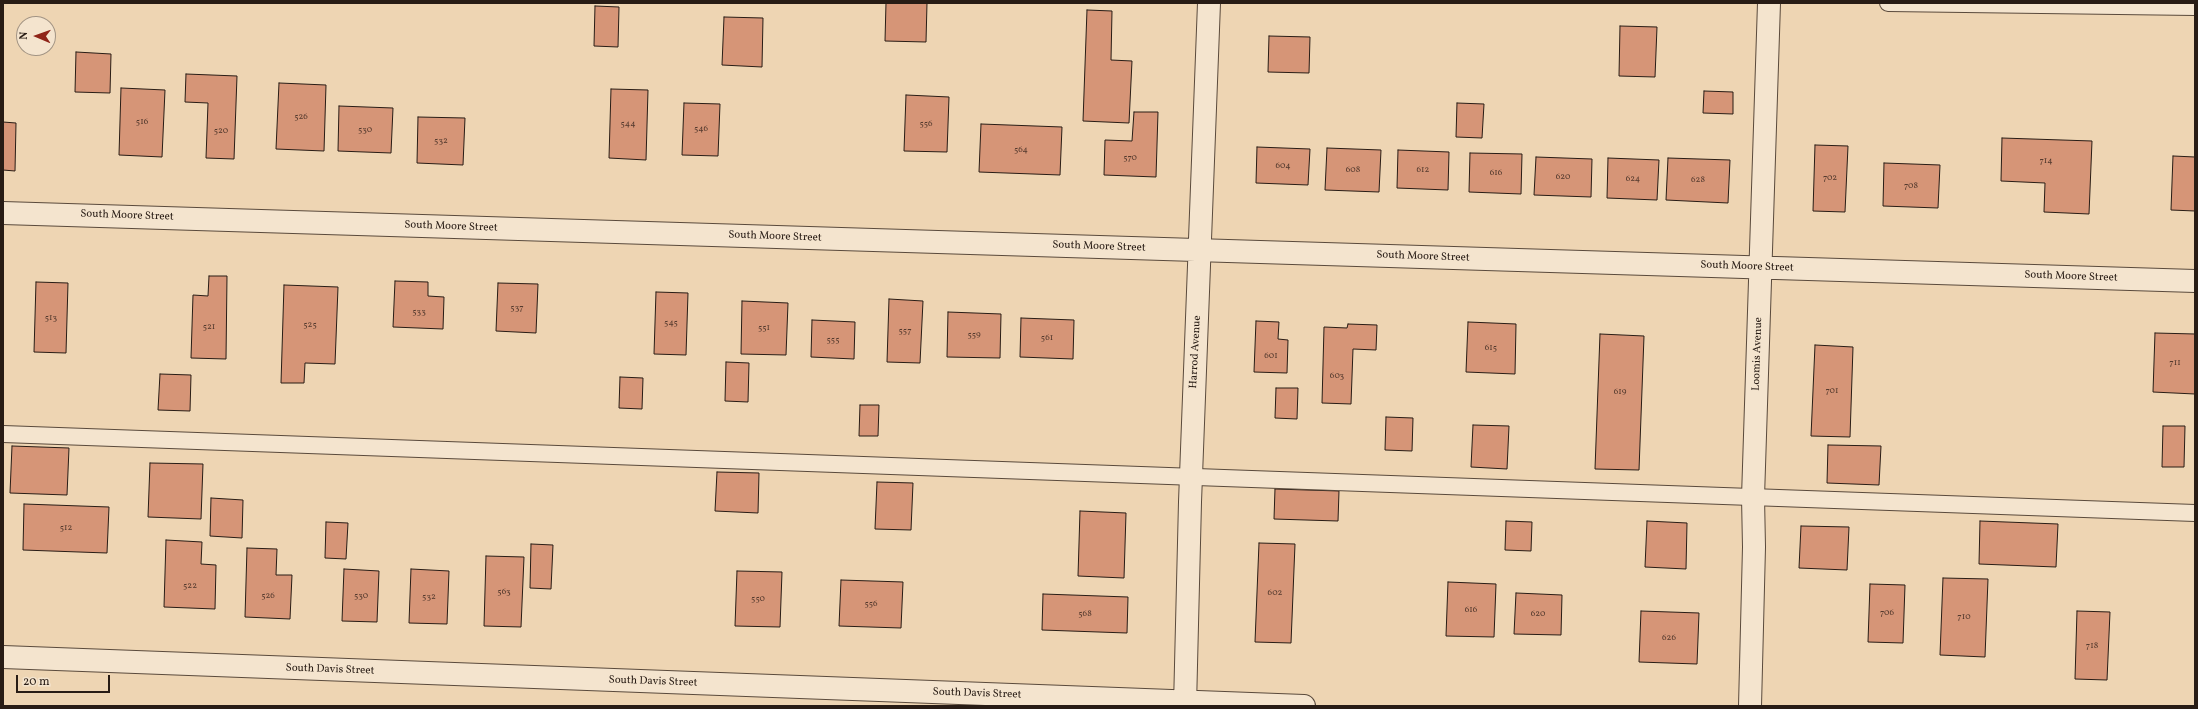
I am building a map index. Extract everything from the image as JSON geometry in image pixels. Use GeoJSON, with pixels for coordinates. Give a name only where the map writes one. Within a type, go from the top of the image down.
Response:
{"type":"FeatureCollection","features":[{"type":"Feature","properties":{"kind":"street","name":"Harrod Avenue"},"geometry":{"type":"LineString","coordinates":[[1185,704],[1190,477],[1209,3]]}},
{"type":"Feature","properties":{"kind":"street","name":"Loomis Avenue"},"geometry":{"type":"LineString","coordinates":[[1750,706],[1754,547],[1753,497],[1769,3]]}},
{"type":"Feature","properties":{"kind":"street","name":"South Moore Street"},"geometry":{"type":"LineString","coordinates":[[3,212],[2195,281]]}},
{"type":"Feature","properties":{"kind":"street","name":"South Davis Street"},"geometry":{"type":"LineString","coordinates":[[3,657],[1185,704],[1304,706]]}},
{"type":"Feature","properties":{"kind":"lane"},"geometry":{"type":"LineString","coordinates":[[1888,3],[2195,7]]}},
{"type":"Feature","properties":{"kind":"lane"},"geometry":{"type":"LineString","coordinates":[[3,434],[2195,513]]}},
{"type":"Feature","properties":{"kind":"building"},"geometry":{"type":"Polygon","coordinates":[[[886,3],[927,3],[926,42],[885,41],[886,3]]]}},
{"type":"Feature","properties":{"kind":"building"},"geometry":{"type":"Polygon","coordinates":[[[595,6],[619,7],[618,47],[594,46],[595,6]]]}},
{"type":"Feature","properties":{"kind":"building"},"geometry":{"type":"Polygon","coordinates":[[[1087,10],[1112,11],[1111,60],[1132,61],[1129,123],[1083,121],[1087,10]]]}},
{"type":"Feature","properties":{"kind":"building"},"geometry":{"type":"Polygon","coordinates":[[[724,17],[763,18],[762,67],[722,65],[724,17]]]}},
{"type":"Feature","properties":{"kind":"building"},"geometry":{"type":"Polygon","coordinates":[[[1620,26],[1657,27],[1655,77],[1619,76],[1620,26]]]}},
{"type":"Feature","properties":{"kind":"building"},"geometry":{"type":"Polygon","coordinates":[[[1269,36],[1310,37],[1309,73],[1268,72],[1269,36]]]}},
{"type":"Feature","properties":{"kind":"building"},"geometry":{"type":"Polygon","coordinates":[[[76,52],[111,54],[110,93],[75,92],[76,52]]]}},
{"type":"Feature","properties":{"kind":"building"},"geometry":{"type":"Polygon","coordinates":[[[186,74],[237,76],[234,159],[206,158],[208,103],[185,102],[186,74]]]}},
{"type":"Feature","properties":{"kind":"building"},"geometry":{"type":"Polygon","coordinates":[[[279,83],[326,85],[324,151],[276,149],[279,83]]]}},
{"type":"Feature","properties":{"kind":"building"},"geometry":{"type":"Polygon","coordinates":[[[121,88],[165,90],[162,157],[119,155],[121,88]]]}},
{"type":"Feature","properties":{"kind":"building"},"geometry":{"type":"Polygon","coordinates":[[[611,89],[648,90],[646,160],[609,158],[611,89]]]}},
{"type":"Feature","properties":{"kind":"building"},"geometry":{"type":"Polygon","coordinates":[[[1704,91],[1733,92],[1733,114],[1703,113],[1704,91]]]}},
{"type":"Feature","properties":{"kind":"building"},"geometry":{"type":"Polygon","coordinates":[[[906,95],[949,97],[947,152],[904,151],[906,95]]]}},
{"type":"Feature","properties":{"kind":"building"},"geometry":{"type":"Polygon","coordinates":[[[684,103],[720,104],[718,156],[682,155],[684,103]]]}},
{"type":"Feature","properties":{"kind":"building"},"geometry":{"type":"Polygon","coordinates":[[[1457,103],[1484,104],[1482,138],[1456,137],[1457,103]]]}},
{"type":"Feature","properties":{"kind":"building"},"geometry":{"type":"Polygon","coordinates":[[[339,106],[393,108],[391,153],[338,151],[339,106]]]}},
{"type":"Feature","properties":{"kind":"building"},"geometry":{"type":"Polygon","coordinates":[[[1134,112],[1158,112],[1156,177],[1104,175],[1105,140],[1132,141],[1134,112]]]}},
{"type":"Feature","properties":{"kind":"building"},"geometry":{"type":"Polygon","coordinates":[[[418,117],[465,118],[463,165],[417,163],[418,117]]]}},
{"type":"Feature","properties":{"kind":"building"},"geometry":{"type":"Polygon","coordinates":[[[3,122],[16,123],[15,171],[3,170],[3,122]]]}},
{"type":"Feature","properties":{"kind":"building"},"geometry":{"type":"Polygon","coordinates":[[[981,124],[1062,127],[1060,175],[979,172],[981,124]]]}},
{"type":"Feature","properties":{"kind":"building"},"geometry":{"type":"Polygon","coordinates":[[[2002,138],[2092,141],[2089,214],[2044,212],[2045,183],[2001,181],[2002,138]]]}},
{"type":"Feature","properties":{"kind":"building"},"geometry":{"type":"Polygon","coordinates":[[[1815,145],[1848,146],[1845,212],[1813,211],[1815,145]]]}},
{"type":"Feature","properties":{"kind":"building"},"geometry":{"type":"Polygon","coordinates":[[[1257,147],[1310,149],[1308,185],[1256,183],[1257,147]]]}},
{"type":"Feature","properties":{"kind":"building"},"geometry":{"type":"Polygon","coordinates":[[[1327,148],[1381,150],[1379,192],[1325,190],[1327,148]]]}},
{"type":"Feature","properties":{"kind":"building"},"geometry":{"type":"Polygon","coordinates":[[[1398,150],[1449,152],[1448,190],[1397,188],[1398,150]]]}},
{"type":"Feature","properties":{"kind":"building"},"geometry":{"type":"Polygon","coordinates":[[[1470,153],[1522,154],[1521,194],[1469,192],[1470,153]]]}},
{"type":"Feature","properties":{"kind":"building"},"geometry":{"type":"Polygon","coordinates":[[[2173,156],[2195,157],[2195,211],[2171,210],[2173,156]]]}},
{"type":"Feature","properties":{"kind":"building"},"geometry":{"type":"Polygon","coordinates":[[[1536,157],[1592,159],[1591,197],[1534,195],[1536,157]]]}},
{"type":"Feature","properties":{"kind":"building"},"geometry":{"type":"Polygon","coordinates":[[[1608,158],[1659,160],[1657,200],[1607,198],[1608,158]]]}},
{"type":"Feature","properties":{"kind":"building"},"geometry":{"type":"Polygon","coordinates":[[[1668,158],[1730,160],[1728,203],[1666,200],[1668,158]]]}},
{"type":"Feature","properties":{"kind":"building"},"geometry":{"type":"Polygon","coordinates":[[[1884,163],[1940,165],[1938,208],[1883,206],[1884,163]]]}},
{"type":"Feature","properties":{"kind":"building"},"geometry":{"type":"Polygon","coordinates":[[[209,276],[227,276],[226,359],[191,358],[193,295],[208,296],[209,276]]]}},
{"type":"Feature","properties":{"kind":"building"},"geometry":{"type":"Polygon","coordinates":[[[395,281],[428,282],[428,296],[444,297],[443,329],[393,327],[395,281]]]}},
{"type":"Feature","properties":{"kind":"building"},"geometry":{"type":"Polygon","coordinates":[[[36,282],[68,283],[66,353],[34,352],[36,282]]]}},
{"type":"Feature","properties":{"kind":"building"},"geometry":{"type":"Polygon","coordinates":[[[498,283],[538,284],[536,333],[496,331],[498,283]]]}},
{"type":"Feature","properties":{"kind":"building"},"geometry":{"type":"Polygon","coordinates":[[[284,285],[338,287],[335,364],[305,363],[304,383],[281,383],[284,285]]]}},
{"type":"Feature","properties":{"kind":"building"},"geometry":{"type":"Polygon","coordinates":[[[656,292],[688,293],[686,355],[654,354],[656,292]]]}},
{"type":"Feature","properties":{"kind":"building"},"geometry":{"type":"Polygon","coordinates":[[[889,299],[923,301],[920,363],[887,362],[889,299]]]}},
{"type":"Feature","properties":{"kind":"building"},"geometry":{"type":"Polygon","coordinates":[[[742,301],[788,303],[786,355],[741,354],[742,301]]]}},
{"type":"Feature","properties":{"kind":"building"},"geometry":{"type":"Polygon","coordinates":[[[948,312],[1001,314],[1000,358],[947,357],[948,312]]]}},
{"type":"Feature","properties":{"kind":"building"},"geometry":{"type":"Polygon","coordinates":[[[1021,318],[1074,320],[1073,359],[1020,357],[1021,318]]]}},
{"type":"Feature","properties":{"kind":"building"},"geometry":{"type":"Polygon","coordinates":[[[812,320],[855,322],[854,359],[811,357],[812,320]]]}},
{"type":"Feature","properties":{"kind":"building"},"geometry":{"type":"Polygon","coordinates":[[[1256,321],[1279,322],[1278,339],[1288,340],[1287,373],[1254,372],[1256,321]]]}},
{"type":"Feature","properties":{"kind":"building"},"geometry":{"type":"Polygon","coordinates":[[[1468,322],[1516,324],[1515,374],[1466,372],[1468,322]]]}},
{"type":"Feature","properties":{"kind":"building"},"geometry":{"type":"Polygon","coordinates":[[[1348,324],[1377,325],[1376,350],[1353,349],[1351,404],[1322,403],[1324,327],[1347,328],[1348,324]]]}},
{"type":"Feature","properties":{"kind":"building"},"geometry":{"type":"Polygon","coordinates":[[[2155,333],[2195,334],[2195,394],[2153,392],[2155,333]]]}},
{"type":"Feature","properties":{"kind":"building"},"geometry":{"type":"Polygon","coordinates":[[[1600,334],[1644,336],[1639,470],[1595,469],[1600,334]]]}},
{"type":"Feature","properties":{"kind":"building"},"geometry":{"type":"Polygon","coordinates":[[[1815,345],[1853,347],[1850,437],[1811,436],[1815,345]]]}},
{"type":"Feature","properties":{"kind":"building"},"geometry":{"type":"Polygon","coordinates":[[[726,362],[749,363],[748,402],[725,401],[726,362]]]}},
{"type":"Feature","properties":{"kind":"building"},"geometry":{"type":"Polygon","coordinates":[[[160,374],[191,375],[190,411],[158,410],[160,374]]]}},
{"type":"Feature","properties":{"kind":"building"},"geometry":{"type":"Polygon","coordinates":[[[620,377],[643,378],[642,409],[619,408],[620,377]]]}},
{"type":"Feature","properties":{"kind":"building"},"geometry":{"type":"Polygon","coordinates":[[[1276,388],[1298,388],[1297,419],[1275,418],[1276,388]]]}},
{"type":"Feature","properties":{"kind":"building"},"geometry":{"type":"Polygon","coordinates":[[[860,405],[879,405],[878,436],[859,436],[860,405]]]}},
{"type":"Feature","properties":{"kind":"building"},"geometry":{"type":"Polygon","coordinates":[[[1386,417],[1413,418],[1412,451],[1385,450],[1386,417]]]}},
{"type":"Feature","properties":{"kind":"building"},"geometry":{"type":"Polygon","coordinates":[[[1473,425],[1509,426],[1507,469],[1471,467],[1473,425]]]}},
{"type":"Feature","properties":{"kind":"building"},"geometry":{"type":"Polygon","coordinates":[[[2163,426],[2185,426],[2184,467],[2162,467],[2163,426]]]}},
{"type":"Feature","properties":{"kind":"building"},"geometry":{"type":"Polygon","coordinates":[[[1828,445],[1881,446],[1879,485],[1827,483],[1828,445]]]}},
{"type":"Feature","properties":{"kind":"building"},"geometry":{"type":"Polygon","coordinates":[[[12,446],[69,448],[67,495],[10,493],[12,446]]]}},
{"type":"Feature","properties":{"kind":"building"},"geometry":{"type":"Polygon","coordinates":[[[150,463],[203,464],[201,519],[148,517],[150,463]]]}},
{"type":"Feature","properties":{"kind":"building"},"geometry":{"type":"Polygon","coordinates":[[[717,472],[759,473],[758,513],[715,511],[717,472]]]}},
{"type":"Feature","properties":{"kind":"building"},"geometry":{"type":"Polygon","coordinates":[[[877,482],[913,483],[911,530],[875,529],[877,482]]]}},
{"type":"Feature","properties":{"kind":"building"},"geometry":{"type":"Polygon","coordinates":[[[1275,489],[1339,491],[1338,521],[1274,519],[1275,489]]]}},
{"type":"Feature","properties":{"kind":"building"},"geometry":{"type":"Polygon","coordinates":[[[211,498],[243,500],[242,538],[210,536],[211,498]]]}},
{"type":"Feature","properties":{"kind":"building"},"geometry":{"type":"Polygon","coordinates":[[[24,504],[109,507],[107,553],[23,550],[24,504]]]}},
{"type":"Feature","properties":{"kind":"building"},"geometry":{"type":"Polygon","coordinates":[[[1080,511],[1126,513],[1124,578],[1078,576],[1080,511]]]}},
{"type":"Feature","properties":{"kind":"building"},"geometry":{"type":"Polygon","coordinates":[[[1506,521],[1532,522],[1531,551],[1505,550],[1506,521]]]}},
{"type":"Feature","properties":{"kind":"building"},"geometry":{"type":"Polygon","coordinates":[[[1647,521],[1687,523],[1686,569],[1645,567],[1647,521]]]}},
{"type":"Feature","properties":{"kind":"building"},"geometry":{"type":"Polygon","coordinates":[[[1980,521],[2058,524],[2056,567],[1979,564],[1980,521]]]}},
{"type":"Feature","properties":{"kind":"building"},"geometry":{"type":"Polygon","coordinates":[[[326,522],[348,523],[346,559],[325,558],[326,522]]]}},
{"type":"Feature","properties":{"kind":"building"},"geometry":{"type":"Polygon","coordinates":[[[1801,526],[1849,527],[1847,570],[1799,568],[1801,526]]]}},
{"type":"Feature","properties":{"kind":"building"},"geometry":{"type":"Polygon","coordinates":[[[166,540],[202,542],[201,564],[216,565],[215,609],[164,607],[166,540]]]}},
{"type":"Feature","properties":{"kind":"building"},"geometry":{"type":"Polygon","coordinates":[[[1259,543],[1295,544],[1291,643],[1255,642],[1259,543]]]}},
{"type":"Feature","properties":{"kind":"building"},"geometry":{"type":"Polygon","coordinates":[[[531,544],[553,545],[551,589],[530,588],[531,544]]]}},
{"type":"Feature","properties":{"kind":"building"},"geometry":{"type":"Polygon","coordinates":[[[247,548],[277,549],[276,575],[292,575],[290,619],[245,617],[247,548]]]}},
{"type":"Feature","properties":{"kind":"building"},"geometry":{"type":"Polygon","coordinates":[[[486,556],[524,557],[521,627],[484,626],[486,556]]]}},
{"type":"Feature","properties":{"kind":"building"},"geometry":{"type":"Polygon","coordinates":[[[344,569],[379,571],[377,622],[342,621],[344,569]]]}},
{"type":"Feature","properties":{"kind":"building"},"geometry":{"type":"Polygon","coordinates":[[[411,569],[449,571],[447,624],[409,623],[411,569]]]}},
{"type":"Feature","properties":{"kind":"building"},"geometry":{"type":"Polygon","coordinates":[[[737,571],[782,572],[780,627],[735,626],[737,571]]]}},
{"type":"Feature","properties":{"kind":"building"},"geometry":{"type":"Polygon","coordinates":[[[1943,578],[1988,579],[1985,657],[1940,655],[1943,578]]]}},
{"type":"Feature","properties":{"kind":"building"},"geometry":{"type":"Polygon","coordinates":[[[841,580],[903,582],[901,628],[839,626],[841,580]]]}},
{"type":"Feature","properties":{"kind":"building"},"geometry":{"type":"Polygon","coordinates":[[[1448,582],[1496,584],[1494,637],[1446,636],[1448,582]]]}},
{"type":"Feature","properties":{"kind":"building"},"geometry":{"type":"Polygon","coordinates":[[[1870,584],[1905,585],[1903,643],[1868,642],[1870,584]]]}},
{"type":"Feature","properties":{"kind":"building"},"geometry":{"type":"Polygon","coordinates":[[[1516,593],[1562,595],[1561,635],[1514,634],[1516,593]]]}},
{"type":"Feature","properties":{"kind":"building"},"geometry":{"type":"Polygon","coordinates":[[[1043,594],[1128,597],[1127,633],[1042,630],[1043,594]]]}},
{"type":"Feature","properties":{"kind":"building"},"geometry":{"type":"Polygon","coordinates":[[[1641,611],[1699,613],[1697,664],[1639,662],[1641,611]]]}},
{"type":"Feature","properties":{"kind":"building"},"geometry":{"type":"Polygon","coordinates":[[[2077,611],[2110,612],[2107,680],[2075,679],[2077,611]]]}}]}
